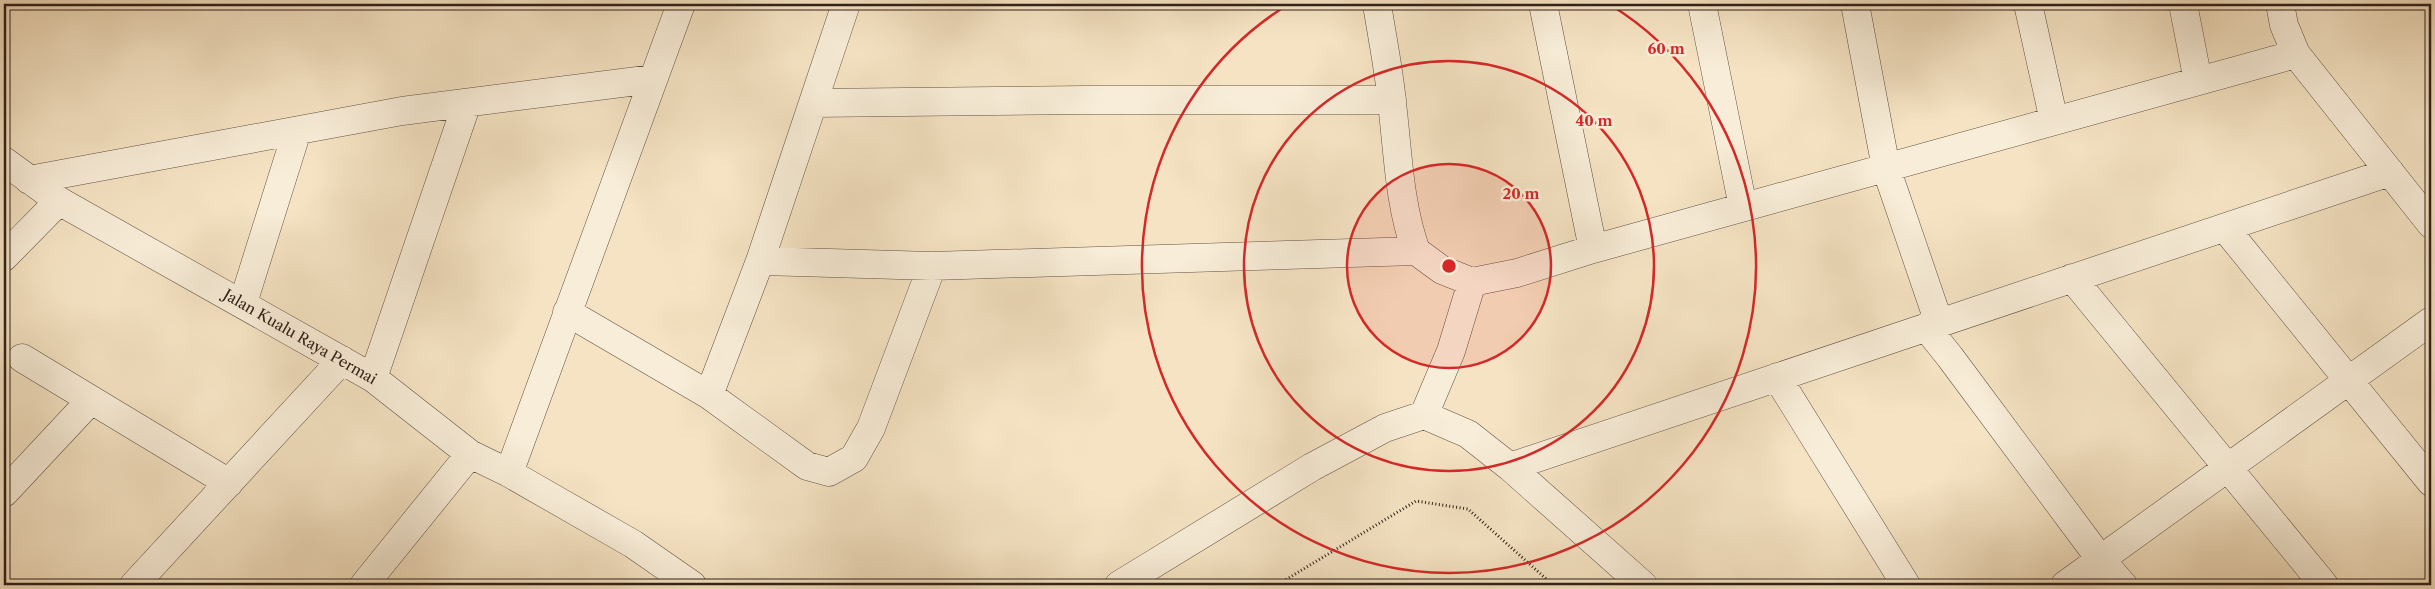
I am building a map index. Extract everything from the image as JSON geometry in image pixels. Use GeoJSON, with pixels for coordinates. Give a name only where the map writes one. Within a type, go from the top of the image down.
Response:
{"type":"FeatureCollection","features":[{"type":"Feature","properties":{"kind":"street"},"geometry":{"type":"LineString","coordinates":[[710,395],[760,261],[846,4]]}},
{"type":"Feature","properties":{"kind":"street"},"geometry":{"type":"LineString","coordinates":[[1377,4],[1392,100],[1401,192],[1408,229],[1416,251],[1442,270],[1472,282],[1517,273],[1593,249],[2296,54]]}},
{"type":"Feature","properties":{"kind":"street"},"geometry":{"type":"LineString","coordinates":[[1543,4],[1593,249]]}},
{"type":"Feature","properties":{"kind":"street"},"geometry":{"type":"LineString","coordinates":[[1702,4],[1743,207]]}},
{"type":"Feature","properties":{"kind":"street"},"geometry":{"type":"LineString","coordinates":[[1855,4],[1886,168],[1932,325],[1950,357],[2101,560],[2122,585]]}},
{"type":"Feature","properties":{"kind":"street"},"geometry":{"type":"LineString","coordinates":[[2028,4],[2054,121]]}},
{"type":"Feature","properties":{"kind":"street"},"geometry":{"type":"LineString","coordinates":[[2183,4],[2198,81]]}},
{"type":"Feature","properties":{"kind":"street"},"geometry":{"type":"LineString","coordinates":[[2280,4],[2284,25],[2296,54],[2431,224]]}},
{"type":"Feature","properties":{"kind":"street"},"geometry":{"type":"LineString","coordinates":[[508,473],[678,6]]}},
{"type":"Feature","properties":{"kind":"street"},"geometry":{"type":"LineString","coordinates":[[29,180],[402,111],[653,79]]}},
{"type":"Feature","properties":{"kind":"street"},"geometry":{"type":"LineString","coordinates":[[813,103],[1085,100],[1392,100]]}},
{"type":"Feature","properties":{"kind":"street"},"geometry":{"type":"LineString","coordinates":[[373,378],[467,103]]}},
{"type":"Feature","properties":{"kind":"street"},"geometry":{"type":"LineString","coordinates":[[243,303],[297,130]]}},
{"type":"Feature","properties":{"kind":"street","name":"Jalan Kualu Raya Permai"},"geometry":{"type":"LineString","coordinates":[[4,161],[59,201],[373,378],[470,454],[508,473],[633,544],[692,585]]}},
{"type":"Feature","properties":{"kind":"street"},"geometry":{"type":"LineString","coordinates":[[1510,467],[2390,172]]}},
{"type":"Feature","properties":{"kind":"street"},"geometry":{"type":"LineString","coordinates":[[4,257],[59,201]]}},
{"type":"Feature","properties":{"kind":"street"},"geometry":{"type":"LineString","coordinates":[[2224,228],[2431,482]]}},
{"type":"Feature","properties":{"kind":"street"},"geometry":{"type":"LineString","coordinates":[[760,261],[932,266],[1416,251]]}},
{"type":"Feature","properties":{"kind":"street"},"geometry":{"type":"LineString","coordinates":[[567,312],[710,395],[808,466],[829,472],[854,458],[871,428],[932,266]]}},
{"type":"Feature","properties":{"kind":"street"},"geometry":{"type":"LineString","coordinates":[[2072,278],[2324,585]]}},
{"type":"Feature","properties":{"kind":"street"},"geometry":{"type":"LineString","coordinates":[[1424,415],[1451,351],[1472,282]]}},
{"type":"Feature","properties":{"kind":"street"},"geometry":{"type":"LineString","coordinates":[[2065,585],[2431,321]]}},
{"type":"Feature","properties":{"kind":"street"},"geometry":{"type":"LineString","coordinates":[[22,358],[229,483]]}},
{"type":"Feature","properties":{"kind":"street"},"geometry":{"type":"LineString","coordinates":[[134,585],[342,360]]}},
{"type":"Feature","properties":{"kind":"street"},"geometry":{"type":"LineString","coordinates":[[1777,377],[1906,585]]}},
{"type":"Feature","properties":{"kind":"street"},"geometry":{"type":"LineString","coordinates":[[4,493],[91,400]]}},
{"type":"Feature","properties":{"kind":"street"},"geometry":{"type":"LineString","coordinates":[[1119,585],[1312,467],[1385,428],[1424,415],[1468,434],[1510,467],[1643,585]]}},
{"type":"Feature","properties":{"kind":"street"},"geometry":{"type":"LineString","coordinates":[[375,582],[470,454]]}},
{"type":"Feature","properties":{"kind":"path"},"geometry":{"type":"LineString","coordinates":[[1277,585],[1416,501],[1468,510],[1554,585]]}}]}
